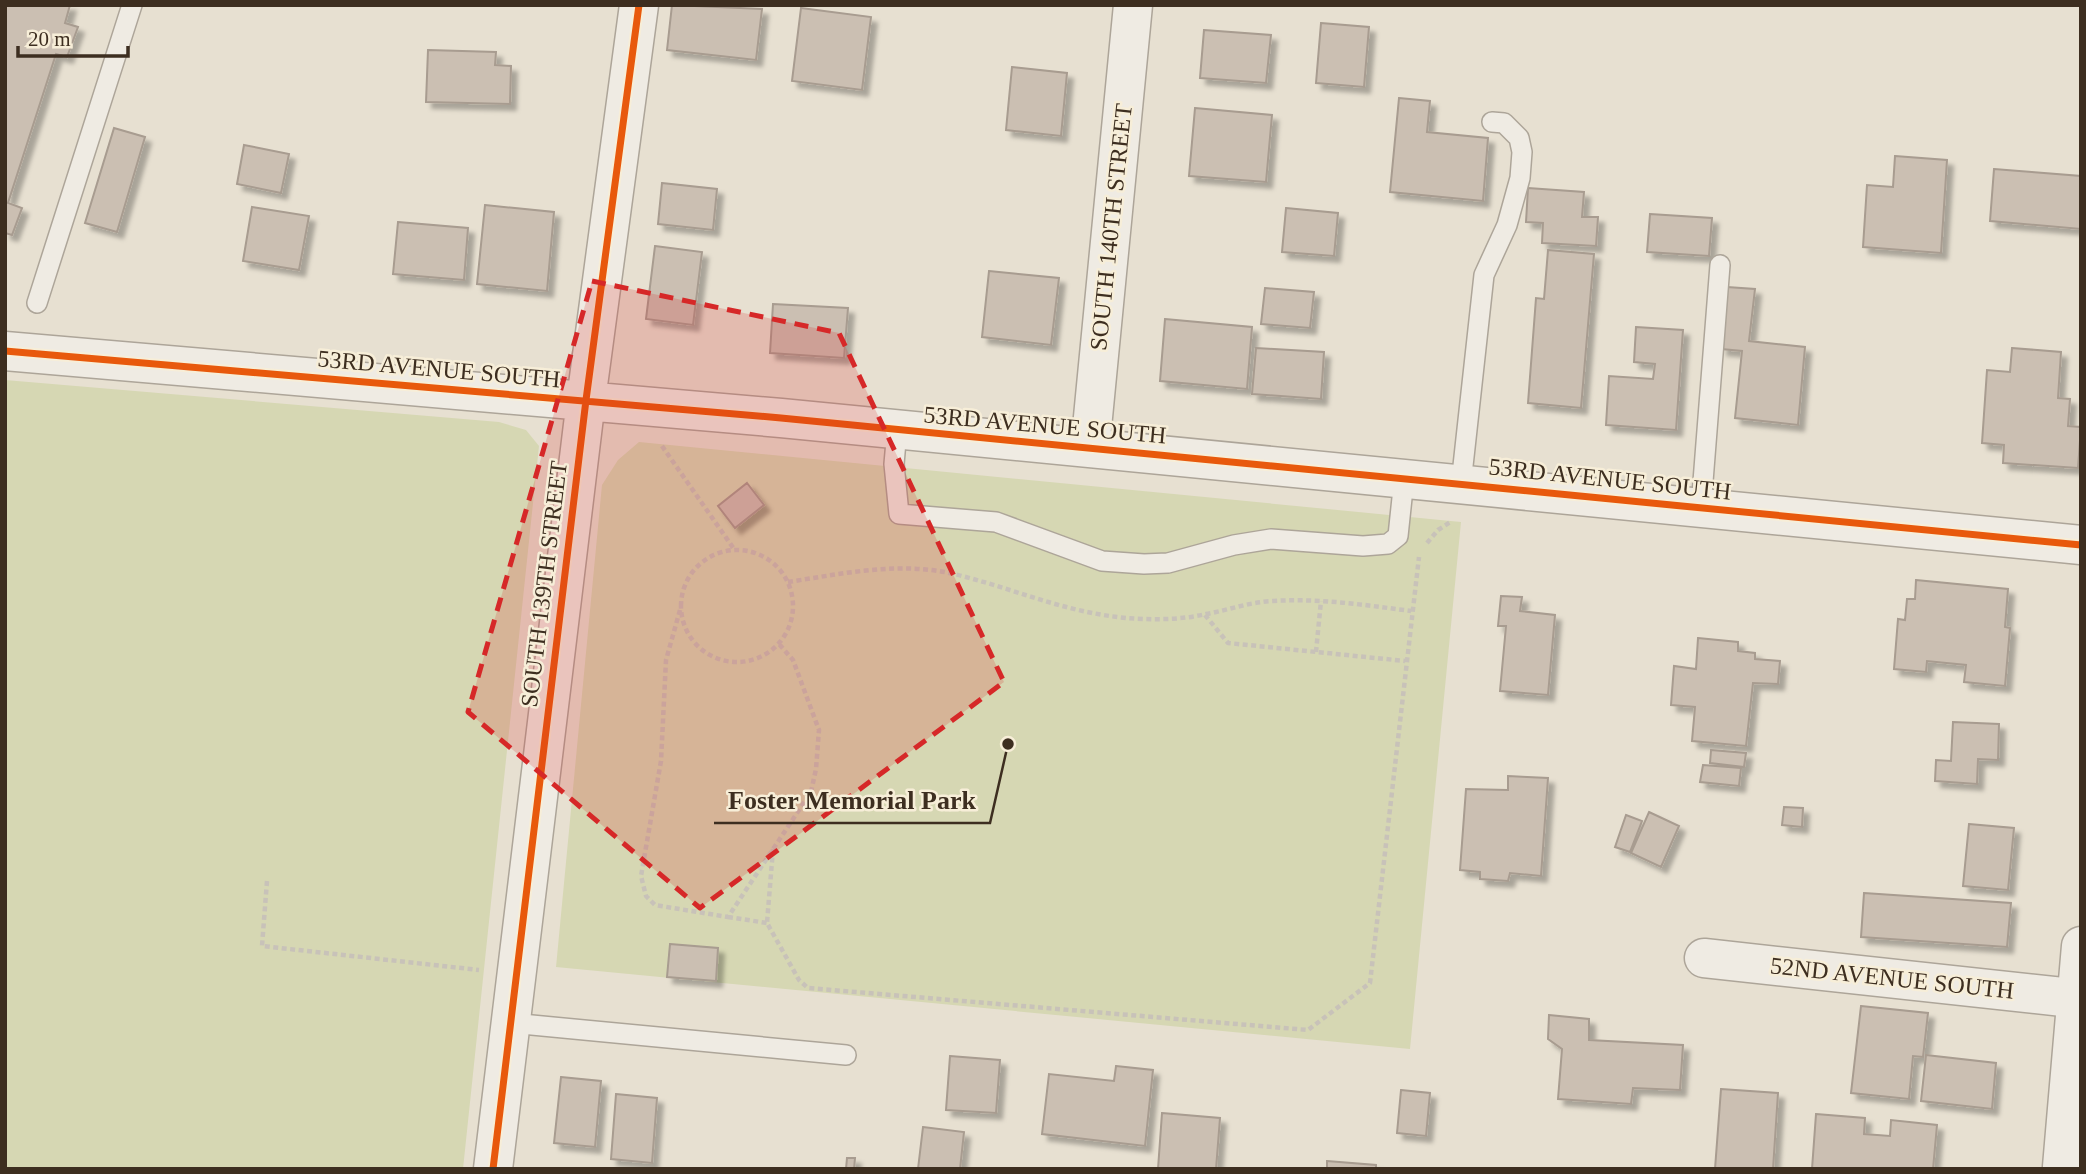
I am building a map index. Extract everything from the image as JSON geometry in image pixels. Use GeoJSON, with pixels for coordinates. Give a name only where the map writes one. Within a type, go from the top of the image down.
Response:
{"type":"FeatureCollection","features":[{"type":"Feature","properties":{"kind":"street","name":"SOUTH 139TH STREET"},"geometry":{"type":"LineString","coordinates":[[493,1169],[586,400],[639,5]]}},
{"type":"Feature","properties":{"kind":"street","name":"SOUTH 140TH STREET"},"geometry":{"type":"LineString","coordinates":[[1090,448],[1133,5]]}},
{"type":"Feature","properties":{"kind":"street","name":"53RD AVENUE SOUTH"},"geometry":{"type":"LineString","coordinates":[[5,351],[586,400],[1404,479],[1460,500],[1701,508],[2081,545]]}},
{"type":"Feature","properties":{"kind":"street"},"geometry":{"type":"LineString","coordinates":[[2062,1167],[2079,998],[2081,946]]}},
{"type":"Feature","properties":{"kind":"street","name":"52ND AVENUE SOUTH"},"geometry":{"type":"LineString","coordinates":[[1704,958],[2079,998]]}},
{"type":"Feature","properties":{"kind":"lane"},"geometry":{"type":"LineString","coordinates":[[37,303],[132,5]]}},
{"type":"Feature","properties":{"kind":"lane"},"geometry":{"type":"LineString","coordinates":[[1460,500],[1484,275],[1507,225],[1520,178],[1522,152],[1519,138],[1504,123],[1492,122]]}},
{"type":"Feature","properties":{"kind":"lane"},"geometry":{"type":"LineString","coordinates":[[1701,508],[1720,265]]}},
{"type":"Feature","properties":{"kind":"lane"},"geometry":{"type":"LineString","coordinates":[[897,430],[894,464],[899,514],[996,523],[1102,561],[1168,563],[1234,545],[1270,539],[1363,546],[1388,544],[1398,536],[1404,479]]}},
{"type":"Feature","properties":{"kind":"lane"},"geometry":{"type":"LineString","coordinates":[[511,1023],[846,1055]]}},
{"type":"Feature","properties":{"kind":"path"},"geometry":{"type":"LineString","coordinates":[[659,441],[734,549]]}},
{"type":"Feature","properties":{"kind":"path"},"geometry":{"type":"LineString","coordinates":[[773,849],[767,923],[799,980],[808,988],[1308,1030],[1370,983],[1416,563],[1460,500]]}},
{"type":"Feature","properties":{"kind":"path"},"geometry":{"type":"LineString","coordinates":[[680,610],[685,631],[699,649],[718,660],[740,663],[761,658],[779,644],[790,625],[794,603],[788,582],[775,564],[756,552],[734,549],[712,555],[695,568],[683,587],[680,610],[666,660],[661,761],[641,876],[646,896],[655,905],[767,923]]}},
{"type":"Feature","properties":{"kind":"path"},"geometry":{"type":"LineString","coordinates":[[788,582],[890,567],[961,575],[1078,612],[1140,618],[1205,615],[1241,604],[1321,600],[1411,611]]}},
{"type":"Feature","properties":{"kind":"path"},"geometry":{"type":"LineString","coordinates":[[1316,652],[1321,600]]}},
{"type":"Feature","properties":{"kind":"path"},"geometry":{"type":"LineString","coordinates":[[1205,615],[1228,643],[1405,662]]}},
{"type":"Feature","properties":{"kind":"path"},"geometry":{"type":"LineString","coordinates":[[728,917],[811,792],[820,746],[819,730],[793,660],[779,644]]}},
{"type":"Feature","properties":{"kind":"path"},"geometry":{"type":"LineString","coordinates":[[267,881],[262,946],[517,974]]}},
{"type":"Feature","properties":{"kind":"highlighted area"},"geometry":{"type":"Polygon","coordinates":[[[592,281],[839,333],[1004,682],[700,908],[468,712],[592,281]]]}},
{"type":"Feature","properties":{"kind":"green space"},"geometry":{"type":"Polygon","coordinates":[[[5,380],[499,422],[526,430],[539,446],[463,1169],[5,1169],[5,380]]]}},
{"type":"Feature","properties":{"kind":"green space"},"geometry":{"type":"Polygon","coordinates":[[[639,442],[1461,522],[1410,1049],[556,967],[602,485],[618,460],[639,442]]]}},
{"type":"Feature","properties":{"kind":"building"},"geometry":{"type":"Polygon","coordinates":[[[5,5],[70,5],[65,23],[78,27],[67,57],[56,54],[8,203],[22,208],[12,235],[5,233],[5,5]]]}},
{"type":"Feature","properties":{"kind":"building"},"geometry":{"type":"Polygon","coordinates":[[[672,5],[762,9],[756,60],[667,50],[672,5]]]}},
{"type":"Feature","properties":{"kind":"building"},"geometry":{"type":"Polygon","coordinates":[[[801,8],[871,17],[862,90],[792,81],[801,8]]]}},
{"type":"Feature","properties":{"kind":"building"},"geometry":{"type":"Polygon","coordinates":[[[1321,23],[1369,27],[1364,87],[1316,83],[1321,23]]]}},
{"type":"Feature","properties":{"kind":"building"},"geometry":{"type":"Polygon","coordinates":[[[1204,30],[1271,35],[1266,83],[1200,78],[1204,30]]]}},
{"type":"Feature","properties":{"kind":"building"},"geometry":{"type":"Polygon","coordinates":[[[428,50],[496,52],[495,65],[511,66],[510,104],[426,102],[428,50]]]}},
{"type":"Feature","properties":{"kind":"building"},"geometry":{"type":"Polygon","coordinates":[[[1012,67],[1067,73],[1061,136],[1006,130],[1012,67]]]}},
{"type":"Feature","properties":{"kind":"building"},"geometry":{"type":"Polygon","coordinates":[[[1399,98],[1430,101],[1427,132],[1488,138],[1483,201],[1390,192],[1399,98]]]}},
{"type":"Feature","properties":{"kind":"building"},"geometry":{"type":"Polygon","coordinates":[[[1195,108],[1272,115],[1266,182],[1189,176],[1195,108]]]}},
{"type":"Feature","properties":{"kind":"building"},"geometry":{"type":"Polygon","coordinates":[[[114,128],[145,137],[117,232],[85,223],[114,128]]]}},
{"type":"Feature","properties":{"kind":"building"},"geometry":{"type":"Polygon","coordinates":[[[244,145],[289,154],[281,193],[237,184],[244,145]]]}},
{"type":"Feature","properties":{"kind":"building"},"geometry":{"type":"Polygon","coordinates":[[[1895,156],[1947,160],[1941,253],[1863,247],[1867,185],[1893,187],[1895,156]]]}},
{"type":"Feature","properties":{"kind":"building"},"geometry":{"type":"Polygon","coordinates":[[[1994,169],[2081,176],[2081,229],[1990,221],[1994,169]]]}},
{"type":"Feature","properties":{"kind":"building"},"geometry":{"type":"Polygon","coordinates":[[[662,183],[717,189],[713,230],[658,224],[662,183]]]}},
{"type":"Feature","properties":{"kind":"building"},"geometry":{"type":"Polygon","coordinates":[[[1528,188],[1584,192],[1582,217],[1598,217],[1596,246],[1542,243],[1543,223],[1526,222],[1528,188]]]}},
{"type":"Feature","properties":{"kind":"building"},"geometry":{"type":"Polygon","coordinates":[[[485,205],[554,212],[547,291],[477,284],[485,205]]]}},
{"type":"Feature","properties":{"kind":"building"},"geometry":{"type":"Polygon","coordinates":[[[252,207],[309,216],[299,270],[243,261],[252,207]]]}},
{"type":"Feature","properties":{"kind":"building"},"geometry":{"type":"Polygon","coordinates":[[[1286,208],[1338,213],[1334,256],[1282,252],[1286,208]]]}},
{"type":"Feature","properties":{"kind":"building"},"geometry":{"type":"Polygon","coordinates":[[[1650,214],[1712,218],[1709,256],[1647,252],[1650,214]]]}},
{"type":"Feature","properties":{"kind":"building"},"geometry":{"type":"Polygon","coordinates":[[[398,222],[468,228],[464,280],[393,274],[398,222]]]}},
{"type":"Feature","properties":{"kind":"building"},"geometry":{"type":"Polygon","coordinates":[[[655,246],[702,252],[693,325],[646,319],[655,246]]]}},
{"type":"Feature","properties":{"kind":"building"},"geometry":{"type":"Polygon","coordinates":[[[1548,250],[1594,254],[1581,408],[1528,403],[1536,298],[1544,299],[1548,250]]]}},
{"type":"Feature","properties":{"kind":"building"},"geometry":{"type":"Polygon","coordinates":[[[989,271],[1059,278],[1051,345],[982,337],[989,271]]]}},
{"type":"Feature","properties":{"kind":"building"},"geometry":{"type":"Polygon","coordinates":[[[1727,287],[1755,289],[1749,341],[1805,347],[1798,425],[1735,418],[1742,351],[1721,349],[1727,287]]]}},
{"type":"Feature","properties":{"kind":"building"},"geometry":{"type":"Polygon","coordinates":[[[1265,288],[1314,292],[1310,328],[1261,324],[1265,288]]]}},
{"type":"Feature","properties":{"kind":"building"},"geometry":{"type":"Polygon","coordinates":[[[773,304],[848,308],[844,358],[770,353],[773,304]]]}},
{"type":"Feature","properties":{"kind":"building"},"geometry":{"type":"Polygon","coordinates":[[[1165,319],[1252,327],[1247,389],[1160,381],[1165,319]]]}},
{"type":"Feature","properties":{"kind":"building"},"geometry":{"type":"Polygon","coordinates":[[[1636,327],[1683,330],[1676,430],[1606,425],[1609,376],[1653,379],[1655,364],[1634,362],[1636,327]]]}},
{"type":"Feature","properties":{"kind":"building"},"geometry":{"type":"Polygon","coordinates":[[[1256,348],[1324,352],[1321,399],[1252,394],[1256,348]]]}},
{"type":"Feature","properties":{"kind":"building"},"geometry":{"type":"Polygon","coordinates":[[[2012,348],[2061,352],[2058,398],[2070,399],[2068,426],[2081,427],[2078,468],[2003,463],[2004,445],[1982,443],[1987,370],[2010,372],[2012,348]]]}},
{"type":"Feature","properties":{"kind":"building"},"geometry":{"type":"Polygon","coordinates":[[[747,483],[764,505],[735,528],[718,506],[747,483]]]}},
{"type":"Feature","properties":{"kind":"building"},"geometry":{"type":"Polygon","coordinates":[[[1916,580],[2008,589],[2005,627],[2010,628],[2005,686],[1964,682],[1966,665],[1927,661],[1926,672],[1894,669],[1898,619],[1905,620],[1907,599],[1915,599],[1916,580]]]}},
{"type":"Feature","properties":{"kind":"building"},"geometry":{"type":"Polygon","coordinates":[[[1501,596],[1522,597],[1520,611],[1555,615],[1548,695],[1500,691],[1506,626],[1498,626],[1501,596]]]}},
{"type":"Feature","properties":{"kind":"building"},"geometry":{"type":"Polygon","coordinates":[[[1698,638],[1738,642],[1738,651],[1755,653],[1755,659],[1780,661],[1778,684],[1753,683],[1746,746],[1692,741],[1695,707],[1671,705],[1674,666],[1696,669],[1698,638]]]}},
{"type":"Feature","properties":{"kind":"building"},"geometry":{"type":"Polygon","coordinates":[[[1953,722],[1999,724],[1998,760],[1978,759],[1977,784],[1935,781],[1936,760],[1951,761],[1953,722]]]}},
{"type":"Feature","properties":{"kind":"building"},"geometry":{"type":"Polygon","coordinates":[[[1711,750],[1746,753],[1744,767],[1710,763],[1711,750]]]}},
{"type":"Feature","properties":{"kind":"building"},"geometry":{"type":"Polygon","coordinates":[[[1703,765],[1741,768],[1739,786],[1700,782],[1703,765]]]}},
{"type":"Feature","properties":{"kind":"building"},"geometry":{"type":"Polygon","coordinates":[[[1508,776],[1548,778],[1541,876],[1510,873],[1508,881],[1480,879],[1480,872],[1460,870],[1466,789],[1508,790],[1508,776]]]}},
{"type":"Feature","properties":{"kind":"building"},"geometry":{"type":"Polygon","coordinates":[[[1784,807],[1803,808],[1802,827],[1782,825],[1784,807]]]}},
{"type":"Feature","properties":{"kind":"building"},"geometry":{"type":"Polygon","coordinates":[[[1649,812],[1679,826],[1661,867],[1631,853],[1649,812]]]}},
{"type":"Feature","properties":{"kind":"building"},"geometry":{"type":"Polygon","coordinates":[[[1626,815],[1642,821],[1630,852],[1615,847],[1626,815]]]}},
{"type":"Feature","properties":{"kind":"building"},"geometry":{"type":"Polygon","coordinates":[[[1969,824],[2014,828],[2008,890],[1963,886],[1969,824]]]}},
{"type":"Feature","properties":{"kind":"building"},"geometry":{"type":"Polygon","coordinates":[[[1864,893],[2011,903],[2007,947],[1861,937],[1864,893]]]}},
{"type":"Feature","properties":{"kind":"building"},"geometry":{"type":"Polygon","coordinates":[[[670,944],[718,948],[716,981],[667,977],[670,944]]]}},
{"type":"Feature","properties":{"kind":"building"},"geometry":{"type":"Polygon","coordinates":[[[1861,1006],[1928,1013],[1923,1057],[1913,1056],[1909,1099],[1851,1093],[1861,1006]]]}},
{"type":"Feature","properties":{"kind":"building"},"geometry":{"type":"Polygon","coordinates":[[[1549,1015],[1589,1019],[1589,1040],[1683,1045],[1680,1090],[1633,1088],[1631,1104],[1558,1099],[1562,1049],[1548,1039],[1549,1015]]]}},
{"type":"Feature","properties":{"kind":"building"},"geometry":{"type":"Polygon","coordinates":[[[1926,1055],[1996,1063],[1992,1109],[1921,1101],[1926,1055]]]}},
{"type":"Feature","properties":{"kind":"building"},"geometry":{"type":"Polygon","coordinates":[[[950,1056],[1000,1060],[996,1113],[946,1110],[950,1056]]]}},
{"type":"Feature","properties":{"kind":"building"},"geometry":{"type":"Polygon","coordinates":[[[1116,1066],[1153,1070],[1145,1146],[1042,1134],[1049,1074],[1114,1081],[1116,1066]]]}},
{"type":"Feature","properties":{"kind":"building"},"geometry":{"type":"Polygon","coordinates":[[[561,1077],[601,1081],[595,1147],[554,1143],[561,1077]]]}},
{"type":"Feature","properties":{"kind":"building"},"geometry":{"type":"Polygon","coordinates":[[[1721,1089],[1778,1093],[1773,1169],[1715,1169],[1721,1089]]]}},
{"type":"Feature","properties":{"kind":"building"},"geometry":{"type":"Polygon","coordinates":[[[1401,1090],[1430,1093],[1426,1136],[1397,1133],[1401,1090]]]}},
{"type":"Feature","properties":{"kind":"building"},"geometry":{"type":"Polygon","coordinates":[[[616,1094],[657,1098],[652,1163],[611,1159],[616,1094]]]}},
{"type":"Feature","properties":{"kind":"building"},"geometry":{"type":"Polygon","coordinates":[[[1162,1113],[1220,1118],[1216,1169],[1158,1169],[1162,1113]]]}},
{"type":"Feature","properties":{"kind":"building"},"geometry":{"type":"Polygon","coordinates":[[[1816,1114],[1865,1118],[1864,1134],[1890,1136],[1891,1120],[1937,1125],[1933,1169],[1812,1169],[1816,1114]]]}},
{"type":"Feature","properties":{"kind":"building"},"geometry":{"type":"Polygon","coordinates":[[[923,1127],[964,1132],[960,1169],[918,1169],[923,1127]]]}},
{"type":"Feature","properties":{"kind":"building"},"geometry":{"type":"Polygon","coordinates":[[[847,1158],[855,1158],[854,1169],[846,1169],[847,1158]]]}},
{"type":"Feature","properties":{"kind":"building"},"geometry":{"type":"Polygon","coordinates":[[[1327,1161],[1376,1165],[1376,1169],[1327,1169],[1327,1161]]]}},
{"type":"Feature","properties":{"kind":"cycle path"},"geometry":{"type":"LineString","coordinates":[[493,1169],[586,400],[639,5]]}},
{"type":"Feature","properties":{"kind":"cycle path"},"geometry":{"type":"LineString","coordinates":[[5,351],[781,418],[2081,545]]}},
{"type":"Feature","properties":{"kind":"place","name":"Foster Memorial Park"},"geometry":{"type":"Point","coordinates":[1008,744]}}]}
